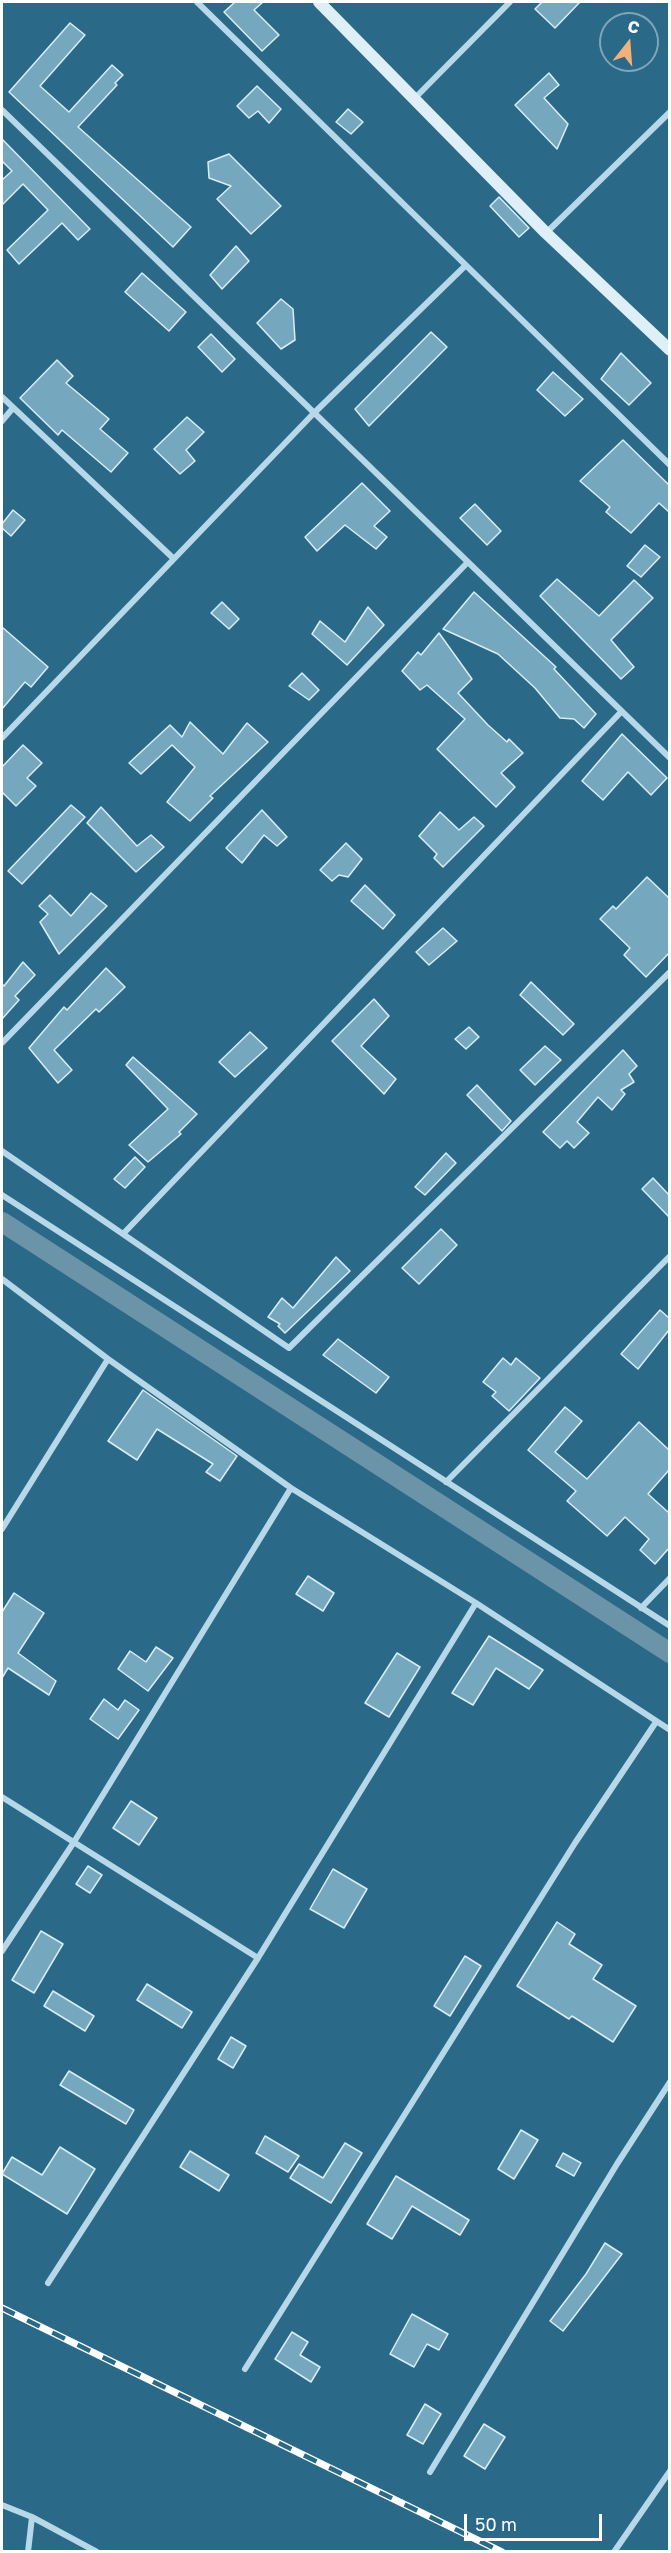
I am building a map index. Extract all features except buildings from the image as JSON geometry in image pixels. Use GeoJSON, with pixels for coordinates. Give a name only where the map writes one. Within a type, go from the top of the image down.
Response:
{"type":"FeatureCollection","features":[{"type":"Feature","properties":{"kind":"street"},"geometry":{"type":"LineString","coordinates":[[197,2],[669,465]]}},
{"type":"Feature","properties":{"kind":"street"},"geometry":{"type":"LineString","coordinates":[[319,2],[412,100],[546,233],[669,350]]}},
{"type":"Feature","properties":{"kind":"street"},"geometry":{"type":"LineString","coordinates":[[412,100],[510,2]]}},
{"type":"Feature","properties":{"kind":"street"},"geometry":{"type":"LineString","coordinates":[[2,110],[669,758]]}},
{"type":"Feature","properties":{"kind":"street"},"geometry":{"type":"LineString","coordinates":[[546,233],[669,112]]}},
{"type":"Feature","properties":{"kind":"street"},"geometry":{"type":"LineString","coordinates":[[2,738],[313,414],[465,266]]}},
{"type":"Feature","properties":{"kind":"street"},"geometry":{"type":"LineString","coordinates":[[2,397],[173,558]]}},
{"type":"Feature","properties":{"kind":"street"},"geometry":{"type":"LineString","coordinates":[[2,421],[13,408]]}},
{"type":"Feature","properties":{"kind":"street"},"geometry":{"type":"LineString","coordinates":[[2,1043],[467,563]]}},
{"type":"Feature","properties":{"kind":"street"},"geometry":{"type":"LineString","coordinates":[[123,1233],[621,712]]}},
{"type":"Feature","properties":{"kind":"street"},"geometry":{"type":"LineString","coordinates":[[2,1151],[289,1348],[669,972]]}},
{"type":"Feature","properties":{"kind":"street"},"geometry":{"type":"LineString","coordinates":[[2,1195],[669,1626]]}},
{"type":"Feature","properties":{"kind":"street"},"geometry":{"type":"LineString","coordinates":[[446,1482],[669,1256]]}},
{"type":"Feature","properties":{"kind":"street"},"geometry":{"type":"LineString","coordinates":[[2,1280],[108,1359],[291,1488],[476,1603],[669,1730]]}},
{"type":"Feature","properties":{"kind":"street"},"geometry":{"type":"LineString","coordinates":[[2,1529],[108,1359]]}},
{"type":"Feature","properties":{"kind":"street"},"geometry":{"type":"LineString","coordinates":[[2,1951],[74,1842],[291,1488]]}},
{"type":"Feature","properties":{"kind":"street"},"geometry":{"type":"LineString","coordinates":[[641,1608],[669,1578]]}},
{"type":"Feature","properties":{"kind":"street"},"geometry":{"type":"LineString","coordinates":[[48,2283],[258,1958],[476,1603]]}},
{"type":"Feature","properties":{"kind":"street"},"geometry":{"type":"LineString","coordinates":[[244,2369],[575,1843],[656,1722]]}},
{"type":"Feature","properties":{"kind":"street"},"geometry":{"type":"LineString","coordinates":[[2,1797],[258,1958]]}},
{"type":"Feature","properties":{"kind":"street"},"geometry":{"type":"LineString","coordinates":[[430,2472],[669,2082]]}},
{"type":"Feature","properties":{"kind":"street"},"geometry":{"type":"LineString","coordinates":[[614,2552],[669,2471]]}},
{"type":"Feature","properties":{"kind":"street"},"geometry":{"type":"LineString","coordinates":[[2,2505],[32,2517],[97,2552]]}},
{"type":"Feature","properties":{"kind":"street"},"geometry":{"type":"LineString","coordinates":[[28,2552],[32,2517]]}},
{"type":"Feature","properties":{"kind":"waterway"},"geometry":{"type":"LineString","coordinates":[[2,1222],[670,1653]]}},
{"type":"Feature","properties":{"kind":"railway"},"geometry":{"type":"LineString","coordinates":[[2,2308],[502,2552]]}}]}
